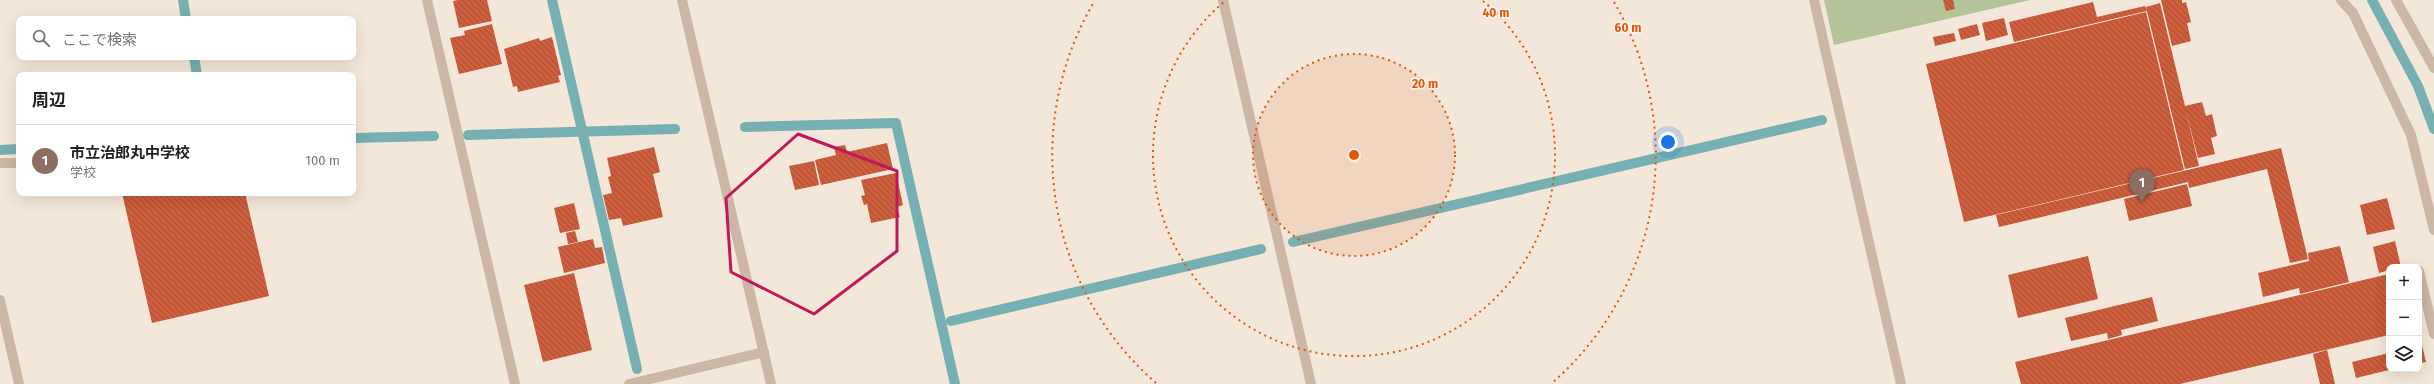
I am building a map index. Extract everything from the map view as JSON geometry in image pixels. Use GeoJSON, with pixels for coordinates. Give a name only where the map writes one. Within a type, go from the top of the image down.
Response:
{"type":"FeatureCollection","features":[{"type":"Feature","properties":{"kind":"street"},"geometry":{"type":"LineString","coordinates":[[427,0],[515,384]]}},
{"type":"Feature","properties":{"kind":"street"},"geometry":{"type":"LineString","coordinates":[[682,0],[771,384]]}},
{"type":"Feature","properties":{"kind":"street"},"geometry":{"type":"LineString","coordinates":[[1223,0],[1311,384]]}},
{"type":"Feature","properties":{"kind":"street"},"geometry":{"type":"LineString","coordinates":[[1814,0],[1901,384]]}},
{"type":"Feature","properties":{"kind":"street"},"geometry":{"type":"LineString","coordinates":[[2341,0],[2352,13],[2411,134],[2434,230]]}},
{"type":"Feature","properties":{"kind":"street"},"geometry":{"type":"LineString","coordinates":[[2396,0],[2434,67]]}},
{"type":"Feature","properties":{"kind":"street"},"geometry":{"type":"LineString","coordinates":[[0,163],[16,163]]}},
{"type":"Feature","properties":{"kind":"street"},"geometry":{"type":"LineString","coordinates":[[2422,284],[2434,334]]}},
{"type":"Feature","properties":{"kind":"street"},"geometry":{"type":"LineString","coordinates":[[0,300],[19,384]]}},
{"type":"Feature","properties":{"kind":"street"},"geometry":{"type":"LineString","coordinates":[[629,384],[764,352]]}},
{"type":"Feature","properties":{"kind":"highlighted area"},"geometry":{"type":"Polygon","coordinates":[[[798,134],[897,171],[897,251],[814,314],[731,272],[726,198],[798,134]]]}},
{"type":"Feature","properties":{"kind":"green space"},"geometry":{"type":"Polygon","coordinates":[[[1824,0],[2030,0],[1834,45],[1824,0]]]}},
{"type":"Feature","properties":{"kind":"building"},"geometry":{"type":"Polygon","coordinates":[[[487,0],[492,21],[459,28],[453,1],[487,0]]]}},
{"type":"Feature","properties":{"kind":"building"},"geometry":{"type":"Polygon","coordinates":[[[1943,0],[1953,0],[1955,9],[1946,11],[1943,0]]]}},
{"type":"Feature","properties":{"kind":"building"},"geometry":{"type":"Polygon","coordinates":[[[2161,0],[2182,0],[2182,3],[2186,2],[2191,22],[2187,23],[2191,41],[2172,46],[2161,0]]]}},
{"type":"Feature","properties":{"kind":"building"},"geometry":{"type":"Polygon","coordinates":[[[2093,2],[2097,17],[2145,6],[2147,11],[2014,42],[2009,22],[2093,2]]]}},
{"type":"Feature","properties":{"kind":"building"},"geometry":{"type":"Polygon","coordinates":[[[2160,3],[2185,106],[2202,102],[2206,116],[2212,114],[2217,136],[2211,138],[2215,154],[2198,158],[2186,111],[2199,166],[2185,169],[2146,7],[2160,3]]]}},
{"type":"Feature","properties":{"kind":"building"},"geometry":{"type":"Polygon","coordinates":[[[2146,12],[2184,170],[1964,222],[1926,64],[2146,12]]]}},
{"type":"Feature","properties":{"kind":"building"},"geometry":{"type":"Polygon","coordinates":[[[2004,18],[2008,35],[1986,41],[1982,23],[2004,18]]]}},
{"type":"Feature","properties":{"kind":"building"},"geometry":{"type":"Polygon","coordinates":[[[492,24],[502,64],[459,74],[450,38],[465,35],[464,31],[492,24]]]}},
{"type":"Feature","properties":{"kind":"building"},"geometry":{"type":"Polygon","coordinates":[[[1977,24],[1980,35],[1961,40],[1958,29],[1977,24]]]}},
{"type":"Feature","properties":{"kind":"building"},"geometry":{"type":"Polygon","coordinates":[[[1954,33],[1956,41],[1935,46],[1933,37],[1954,33]]]}},
{"type":"Feature","properties":{"kind":"building"},"geometry":{"type":"Polygon","coordinates":[[[552,37],[561,75],[558,76],[560,82],[518,92],[517,86],[513,87],[504,49],[539,38],[540,41],[552,37]]]}},
{"type":"Feature","properties":{"kind":"building"},"geometry":{"type":"Polygon","coordinates":[[[887,143],[893,169],[821,185],[815,160],[836,155],[834,147],[845,145],[847,152],[887,143]]]}},
{"type":"Feature","properties":{"kind":"building"},"geometry":{"type":"Polygon","coordinates":[[[654,147],[660,172],[653,174],[663,217],[623,226],[621,218],[609,220],[603,195],[612,193],[608,177],[611,176],[607,158],[654,147]]]}},
{"type":"Feature","properties":{"kind":"building"},"geometry":{"type":"Polygon","coordinates":[[[2281,148],[2308,259],[2290,263],[2267,169],[2189,188],[2188,182],[1999,227],[1996,215],[2281,148]]]}},
{"type":"Feature","properties":{"kind":"building"},"geometry":{"type":"Polygon","coordinates":[[[814,161],[819,185],[795,190],[789,166],[814,161]]]}},
{"type":"Feature","properties":{"kind":"building"},"geometry":{"type":"Polygon","coordinates":[[[896,173],[903,205],[897,207],[900,217],[871,223],[867,204],[864,205],[861,196],[865,195],[861,180],[896,173]]]}},
{"type":"Feature","properties":{"kind":"building"},"geometry":{"type":"Polygon","coordinates":[[[2187,184],[2192,206],[2129,221],[2124,199],[2187,184]]]}},
{"type":"Feature","properties":{"kind":"building"},"geometry":{"type":"Polygon","coordinates":[[[123,196],[246,196],[269,296],[152,323],[123,196]]]}},
{"type":"Feature","properties":{"kind":"building"},"geometry":{"type":"Polygon","coordinates":[[[2387,198],[2395,229],[2367,235],[2360,205],[2387,198]]]}},
{"type":"Feature","properties":{"kind":"building"},"geometry":{"type":"Polygon","coordinates":[[[574,203],[580,229],[560,233],[554,208],[574,203]]]}},
{"type":"Feature","properties":{"kind":"building"},"geometry":{"type":"Polygon","coordinates":[[[575,231],[578,242],[568,244],[566,233],[575,231]]]}},
{"type":"Feature","properties":{"kind":"building"},"geometry":{"type":"Polygon","coordinates":[[[593,239],[595,248],[602,247],[605,263],[564,273],[558,247],[593,239]]]}},
{"type":"Feature","properties":{"kind":"building"},"geometry":{"type":"Polygon","coordinates":[[[2395,241],[2400,264],[2386,264],[2386,271],[2379,273],[2373,247],[2395,241]]]}},
{"type":"Feature","properties":{"kind":"building"},"geometry":{"type":"Polygon","coordinates":[[[2340,246],[2349,282],[2300,294],[2299,288],[2263,297],[2258,273],[2309,261],[2308,253],[2340,246]]]}},
{"type":"Feature","properties":{"kind":"building"},"geometry":{"type":"Polygon","coordinates":[[[2088,256],[2098,299],[2018,318],[2008,275],[2088,256]]]}},
{"type":"Feature","properties":{"kind":"building"},"geometry":{"type":"Polygon","coordinates":[[[574,273],[592,350],[543,362],[524,285],[574,273]]]}},
{"type":"Feature","properties":{"kind":"building"},"geometry":{"type":"Polygon","coordinates":[[[2386,275],[2386,336],[2180,384],[2021,384],[2015,362],[2386,275]]]}},
{"type":"Feature","properties":{"kind":"building"},"geometry":{"type":"Polygon","coordinates":[[[2152,297],[2158,321],[2121,330],[2122,335],[2108,339],[2107,333],[2071,341],[2065,318],[2152,297]]]}},
{"type":"Feature","properties":{"kind":"building"},"geometry":{"type":"Polygon","coordinates":[[[2422,345],[2426,362],[2422,363],[2422,345]]]}},
{"type":"Feature","properties":{"kind":"building"},"geometry":{"type":"Polygon","coordinates":[[[2327,350],[2335,384],[2320,384],[2313,354],[2327,350]]]}},
{"type":"Feature","properties":{"kind":"building"},"geometry":{"type":"Polygon","coordinates":[[[2386,354],[2386,371],[2356,378],[2352,362],[2386,354]]]}},
{"type":"Feature","properties":{"kind":"waterway"},"geometry":{"type":"LineString","coordinates":[[183,0],[186,16]]}},
{"type":"Feature","properties":{"kind":"waterway"},"geometry":{"type":"LineString","coordinates":[[552,0],[637,369]]}},
{"type":"Feature","properties":{"kind":"waterway"},"geometry":{"type":"LineString","coordinates":[[2372,0],[2418,86],[2434,129]]}},
{"type":"Feature","properties":{"kind":"waterway"},"geometry":{"type":"LineString","coordinates":[[194,60],[196,72]]}},
{"type":"Feature","properties":{"kind":"waterway"},"geometry":{"type":"LineString","coordinates":[[1293,242],[1822,120]]}},
{"type":"Feature","properties":{"kind":"waterway"},"geometry":{"type":"LineString","coordinates":[[745,127],[896,123],[955,384]]}},
{"type":"Feature","properties":{"kind":"waterway"},"geometry":{"type":"LineString","coordinates":[[468,135],[675,129]]}},
{"type":"Feature","properties":{"kind":"waterway"},"geometry":{"type":"LineString","coordinates":[[356,138],[434,136]]}},
{"type":"Feature","properties":{"kind":"waterway"},"geometry":{"type":"LineString","coordinates":[[0,150],[16,149]]}},
{"type":"Feature","properties":{"kind":"waterway"},"geometry":{"type":"LineString","coordinates":[[951,321],[1261,249]]}},
{"type":"Feature","properties":{"kind":"place","name":"市立治郎丸中学校"},"geometry":{"type":"Point","coordinates":[2142,202]}}]}
